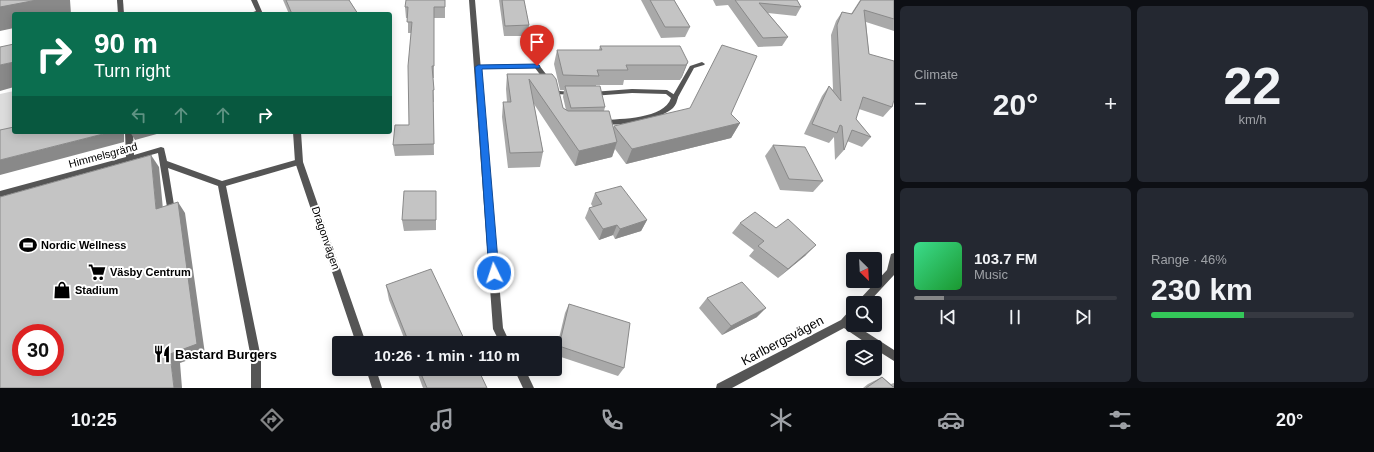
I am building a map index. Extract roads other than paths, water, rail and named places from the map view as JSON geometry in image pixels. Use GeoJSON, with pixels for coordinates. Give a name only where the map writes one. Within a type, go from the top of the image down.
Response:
{"type":"FeatureCollection","features":[{"type":"Feature","properties":{"kind":"street"},"geometry":{"type":"LineString","coordinates":[[120,0],[121,12]]}},
{"type":"Feature","properties":{"kind":"street"},"geometry":{"type":"LineString","coordinates":[[254,0],[260,12]]}},
{"type":"Feature","properties":{"kind":"street"},"geometry":{"type":"LineString","coordinates":[[472,0],[498,329],[502,336]]}},
{"type":"Feature","properties":{"kind":"street"},"geometry":{"type":"LineString","coordinates":[[596,122],[626,120],[660,113],[671,106],[692,67],[702,64]]}},
{"type":"Feature","properties":{"kind":"street"},"geometry":{"type":"LineString","coordinates":[[478,67],[537,66],[558,97],[580,94]]}},
{"type":"Feature","properties":{"kind":"street"},"geometry":{"type":"LineString","coordinates":[[588,94],[632,91],[666,92],[675,97]]}},
{"type":"Feature","properties":{"kind":"street"},"geometry":{"type":"LineString","coordinates":[[129,134],[130,159]]}},
{"type":"Feature","properties":{"kind":"street","name":"Dragonvägen"},"geometry":{"type":"LineString","coordinates":[[297,134],[299,162],[360,336]]}},
{"type":"Feature","properties":{"kind":"street","name":"Himmelsgränd"},"geometry":{"type":"LineString","coordinates":[[0,194],[161,150],[164,163],[222,184]]}},
{"type":"Feature","properties":{"kind":"street"},"geometry":{"type":"LineString","coordinates":[[256,388],[256,358],[222,184],[299,162]]}},
{"type":"Feature","properties":{"kind":"street"},"geometry":{"type":"LineString","coordinates":[[164,163],[171,211]]}},
{"type":"Feature","properties":{"kind":"street"},"geometry":{"type":"LineString","coordinates":[[869,296],[891,272],[894,257]]}},
{"type":"Feature","properties":{"kind":"street"},"geometry":{"type":"LineString","coordinates":[[844,322],[894,356]]}},
{"type":"Feature","properties":{"kind":"street","name":"Karlbergsvägen"},"geometry":{"type":"LineString","coordinates":[[721,388],[844,322]]}},
{"type":"Feature","properties":{"kind":"street"},"geometry":{"type":"LineString","coordinates":[[373,376],[377,388]]}},
{"type":"Feature","properties":{"kind":"street"},"geometry":{"type":"LineString","coordinates":[[523,376],[529,388]]}},
{"type":"Feature","properties":{"kind":"place","name":"Nordic Wellness"},"geometry":{"type":"Point","coordinates":[28,245]}},
{"type":"Feature","properties":{"kind":"place","name":"Väsby Centrum"},"geometry":{"type":"Point","coordinates":[97,272]}},
{"type":"Feature","properties":{"kind":"place","name":"Stadium"},"geometry":{"type":"Point","coordinates":[62,290]}},
{"type":"Feature","properties":{"kind":"place","name":"Bastard Burgers"},"geometry":{"type":"Point","coordinates":[162,354]}}]}
